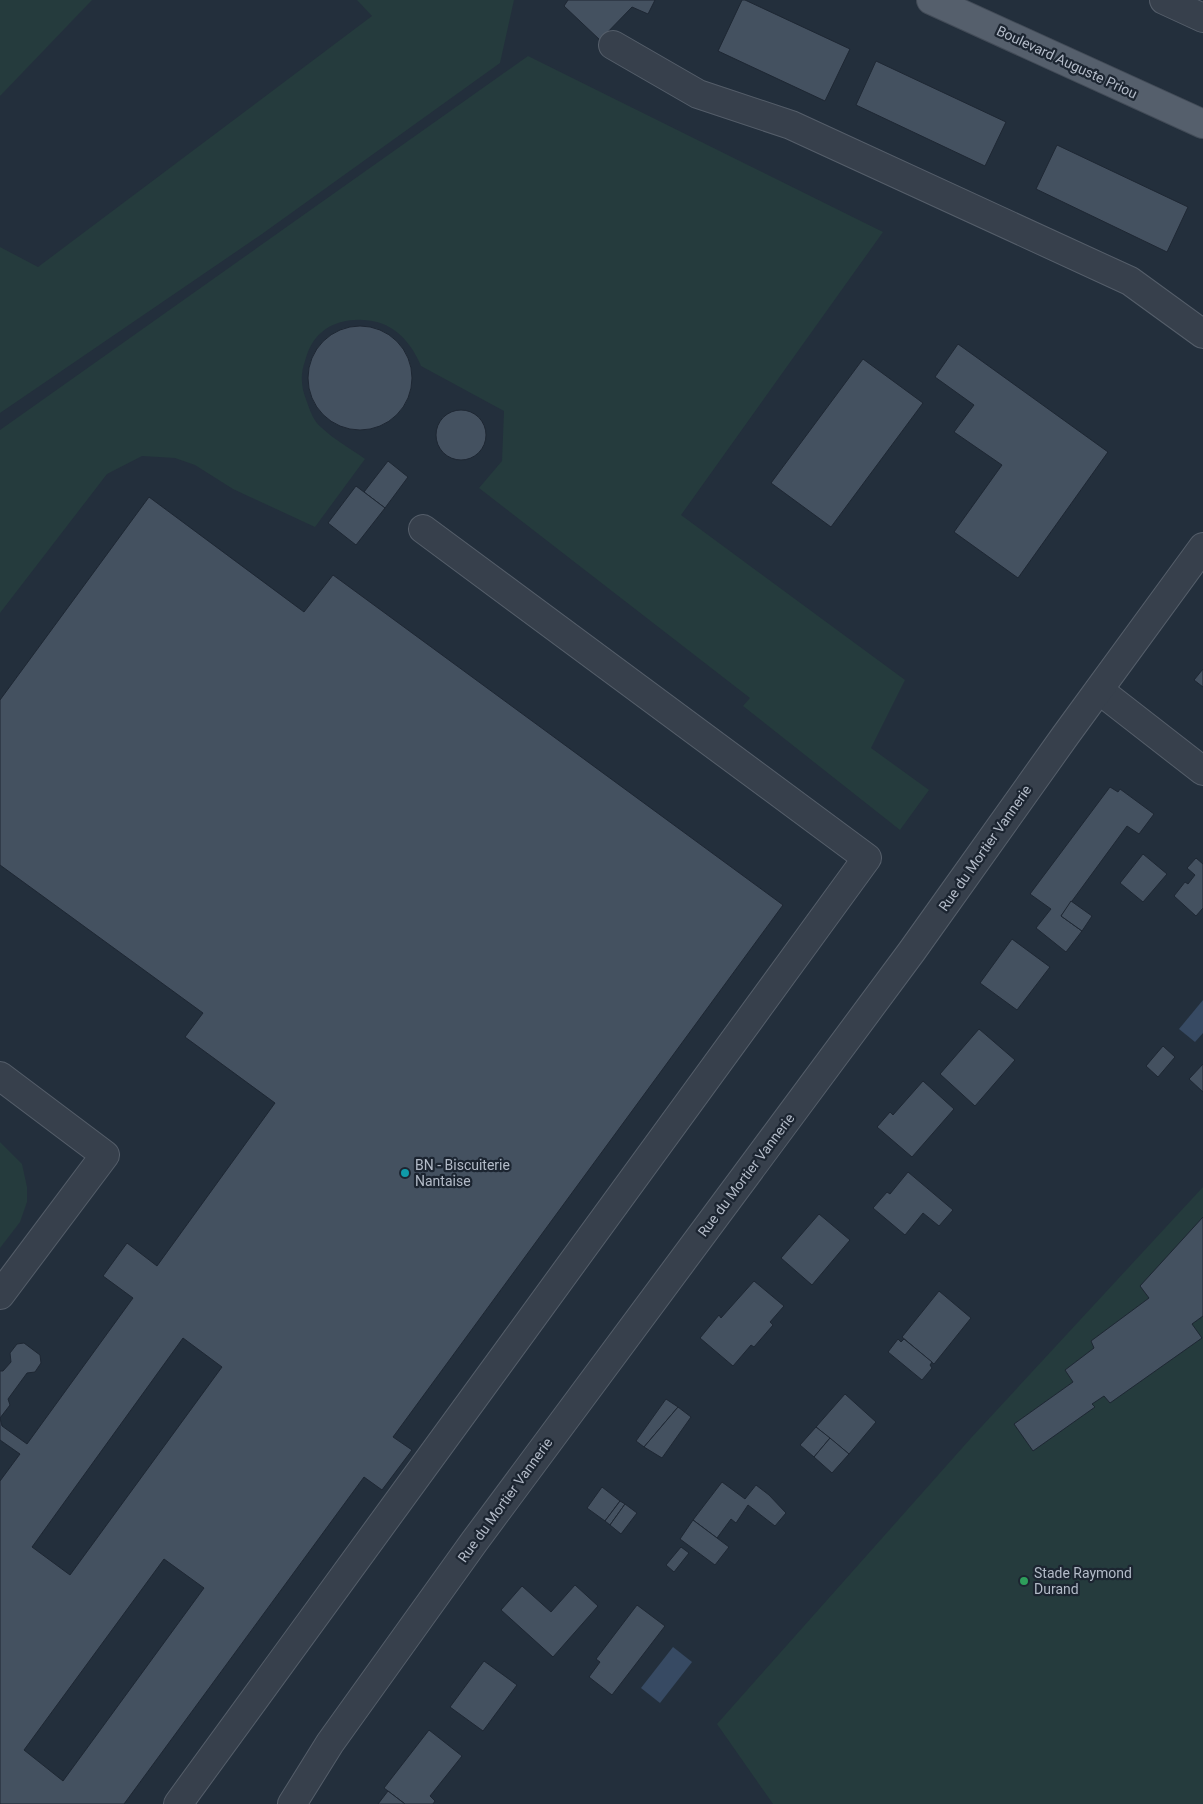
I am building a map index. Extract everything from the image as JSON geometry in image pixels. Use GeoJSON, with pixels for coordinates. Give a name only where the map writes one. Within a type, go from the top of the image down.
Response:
{"type":"FeatureCollection","features":[{"type":"Feature","properties":{"kind":"main road","name":"Boulevard Auguste Priou"},"geometry":{"type":"LineString","coordinates":[[931,0],[1203,124]]}},
{"type":"Feature","properties":{"kind":"street"},"geometry":{"type":"LineString","coordinates":[[1164,0],[1203,18]]}},
{"type":"Feature","properties":{"kind":"street"},"geometry":{"type":"LineString","coordinates":[[613,46],[698,94],[791,125],[1130,282],[1203,334]]}},
{"type":"Feature","properties":{"kind":"street"},"geometry":{"type":"LineString","coordinates":[[178,1804],[867,858],[423,529]]}},
{"type":"Feature","properties":{"kind":"street","name":"Rue du Mortier Vannerie"},"geometry":{"type":"LineString","coordinates":[[292,1804],[330,1743],[474,1542],[912,951],[1203,547]]}},
{"type":"Feature","properties":{"kind":"street"},"geometry":{"type":"LineString","coordinates":[[1099,690],[1203,771]]}},
{"type":"Feature","properties":{"kind":"street"},"geometry":{"type":"LineString","coordinates":[[0,1076],[105,1155],[0,1295]]}},
{"type":"Feature","properties":{"kind":"green space"},"geometry":{"type":"Polygon","coordinates":[[[0,0],[92,0],[0,96],[0,0]]]}},
{"type":"Feature","properties":{"kind":"green space"},"geometry":{"type":"Polygon","coordinates":[[[357,0],[514,0],[500,63],[262,234],[0,413],[0,247],[38,267],[372,16],[357,0]]]}},
{"type":"Feature","properties":{"kind":"green space"},"geometry":{"type":"Polygon","coordinates":[[[528,56],[883,232],[681,515],[905,680],[871,748],[929,790],[900,830],[743,706],[750,698],[479,488],[502,461],[504,411],[421,366],[403,337],[386,325],[377,322],[368,320],[348,321],[329,327],[316,338],[306,357],[302,371],[302,387],[315,420],[319,426],[365,459],[315,527],[233,489],[195,465],[175,458],[142,456],[107,474],[0,613],[0,430],[528,56]]]}},
{"type":"Feature","properties":{"kind":"green space"},"geometry":{"type":"Polygon","coordinates":[[[0,1142],[22,1164],[27,1187],[27,1202],[20,1222],[0,1248],[0,1142]]]}},
{"type":"Feature","properties":{"kind":"green space","name":"Stade Raymond Durand"},"geometry":{"type":"Polygon","coordinates":[[[1203,1187],[1203,1804],[773,1804],[717,1724],[971,1438],[1203,1187]]]}},
{"type":"Feature","properties":{"kind":"water"},"geometry":{"type":"Polygon","coordinates":[[[1203,1000],[1203,1033],[1195,1042],[1179,1029],[1203,1000]]]}},
{"type":"Feature","properties":{"kind":"water"},"geometry":{"type":"Polygon","coordinates":[[[673,1647],[692,1662],[660,1703],[641,1688],[673,1647]]]}},
{"type":"Feature","properties":{"kind":"building"},"geometry":{"type":"Polygon","coordinates":[[[568,0],[655,0],[648,14],[632,7],[600,40],[564,6],[568,0]]]}},
{"type":"Feature","properties":{"kind":"building"},"geometry":{"type":"Polygon","coordinates":[[[742,0],[850,49],[825,101],[718,51],[742,0]]]}},
{"type":"Feature","properties":{"kind":"building"},"geometry":{"type":"Polygon","coordinates":[[[876,61],[1006,122],[985,166],[856,105],[876,61]]]}},
{"type":"Feature","properties":{"kind":"building"},"geometry":{"type":"Polygon","coordinates":[[[1057,145],[1188,207],[1167,252],[1036,189],[1057,145]]]}},
{"type":"Feature","properties":{"kind":"building"},"geometry":{"type":"Polygon","coordinates":[[[360,326],[380,330],[389,334],[397,341],[404,349],[408,358],[412,378],[408,398],[404,407],[397,415],[389,422],[380,426],[360,430],[340,426],[331,422],[323,415],[316,407],[312,398],[308,378],[312,358],[316,349],[323,341],[331,334],[340,330],[360,326]]]}},
{"type":"Feature","properties":{"kind":"building"},"geometry":{"type":"Polygon","coordinates":[[[958,344],[1108,452],[1018,578],[954,532],[1002,465],[954,432],[974,405],[935,377],[958,344]]]}},
{"type":"Feature","properties":{"kind":"building"},"geometry":{"type":"Polygon","coordinates":[[[863,359],[923,403],[831,527],[771,483],[863,359]]]}},
{"type":"Feature","properties":{"kind":"building"},"geometry":{"type":"Polygon","coordinates":[[[466,410],[479,417],[485,425],[485,445],[479,453],[471,459],[456,460],[443,453],[437,445],[436,430],[443,417],[451,411],[466,410]]]}},
{"type":"Feature","properties":{"kind":"building"},"geometry":{"type":"Polygon","coordinates":[[[388,461],[408,477],[385,508],[364,492],[388,461]]]}},
{"type":"Feature","properties":{"kind":"building"},"geometry":{"type":"Polygon","coordinates":[[[356,486],[385,508],[356,545],[328,523],[356,486]]]}},
{"type":"Feature","properties":{"kind":"building","name":"BN - Biscuiterie Nantaise"},"geometry":{"type":"Polygon","coordinates":[[[149,497],[304,612],[333,575],[783,905],[393,1437],[412,1450],[382,1490],[364,1477],[124,1804],[0,1804],[0,1481],[20,1454],[0,1440],[0,1418],[2,1426],[27,1444],[133,1298],[103,1276],[127,1243],[157,1266],[275,1103],[185,1037],[203,1013],[0,865],[0,700],[149,497]],[[183,1338],[32,1547],[70,1575],[222,1367],[183,1338]],[[164,1559],[24,1750],[63,1781],[204,1588],[164,1559]]]}},
{"type":"Feature","properties":{"kind":"building"},"geometry":{"type":"Polygon","coordinates":[[[1203,669],[1203,687],[1194,680],[1203,669]]]}},
{"type":"Feature","properties":{"kind":"building"},"geometry":{"type":"Polygon","coordinates":[[[1110,787],[1118,792],[1120,789],[1154,814],[1139,834],[1127,826],[1061,916],[1082,931],[1066,952],[1036,928],[1051,909],[1030,894],[1110,787]]]}},
{"type":"Feature","properties":{"kind":"building"},"geometry":{"type":"Polygon","coordinates":[[[1143,854],[1167,874],[1143,902],[1120,883],[1143,854]]]}},
{"type":"Feature","properties":{"kind":"building"},"geometry":{"type":"Polygon","coordinates":[[[1196,858],[1203,864],[1203,908],[1196,916],[1174,896],[1185,882],[1188,884],[1195,875],[1187,868],[1196,858]]]}},
{"type":"Feature","properties":{"kind":"building"},"geometry":{"type":"Polygon","coordinates":[[[1071,901],[1092,916],[1082,931],[1061,916],[1071,901]]]}},
{"type":"Feature","properties":{"kind":"building"},"geometry":{"type":"Polygon","coordinates":[[[1012,939],[1050,967],[1017,1010],[980,983],[1012,939]]]}},
{"type":"Feature","properties":{"kind":"building"},"geometry":{"type":"Polygon","coordinates":[[[979,1029],[1015,1060],[975,1106],[940,1074],[979,1029]]]}},
{"type":"Feature","properties":{"kind":"building"},"geometry":{"type":"Polygon","coordinates":[[[1163,1046],[1175,1057],[1158,1077],[1146,1066],[1163,1046]]]}},
{"type":"Feature","properties":{"kind":"building"},"geometry":{"type":"Polygon","coordinates":[[[1203,1064],[1203,1092],[1189,1079],[1203,1064]]]}},
{"type":"Feature","properties":{"kind":"building"},"geometry":{"type":"Polygon","coordinates":[[[923,1081],[954,1109],[912,1157],[877,1127],[890,1112],[893,1115],[923,1081]]]}},
{"type":"Feature","properties":{"kind":"building"},"geometry":{"type":"Polygon","coordinates":[[[908,1172],[953,1210],[939,1226],[923,1213],[905,1235],[873,1208],[887,1192],[890,1194],[908,1172]]]}},
{"type":"Feature","properties":{"kind":"building"},"geometry":{"type":"Polygon","coordinates":[[[819,1214],[850,1240],[812,1285],[781,1258],[819,1214]]]}},
{"type":"Feature","properties":{"kind":"building"},"geometry":{"type":"Polygon","coordinates":[[[1203,1217],[1203,1316],[1192,1324],[1202,1338],[1110,1403],[1104,1396],[1092,1404],[1095,1407],[1033,1451],[1014,1424],[1073,1382],[1065,1370],[1094,1348],[1091,1341],[1149,1298],[1140,1286],[1203,1217]]]}},
{"type":"Feature","properties":{"kind":"building"},"geometry":{"type":"Polygon","coordinates":[[[754,1281],[784,1306],[770,1322],[773,1325],[754,1347],[751,1345],[733,1366],[700,1338],[719,1315],[721,1318],[754,1281]]]}},
{"type":"Feature","properties":{"kind":"building"},"geometry":{"type":"Polygon","coordinates":[[[939,1291],[971,1318],[934,1364],[902,1337],[939,1291]]]}},
{"type":"Feature","properties":{"kind":"building"},"geometry":{"type":"Polygon","coordinates":[[[898,1339],[901,1342],[904,1339],[932,1362],[930,1365],[932,1368],[922,1380],[888,1352],[898,1339]]]}},
{"type":"Feature","properties":{"kind":"building"},"geometry":{"type":"Polygon","coordinates":[[[24,1343],[40,1355],[41,1363],[35,1372],[27,1373],[8,1399],[10,1405],[0,1418],[0,1371],[3,1371],[11,1362],[10,1353],[17,1344],[24,1343]]]}},
{"type":"Feature","properties":{"kind":"building"},"geometry":{"type":"Polygon","coordinates":[[[845,1394],[876,1422],[849,1454],[816,1427],[845,1394]]]}},
{"type":"Feature","properties":{"kind":"building"},"geometry":{"type":"Polygon","coordinates":[[[666,1399],[678,1407],[644,1447],[636,1441],[666,1399]]]}},
{"type":"Feature","properties":{"kind":"building"},"geometry":{"type":"Polygon","coordinates":[[[678,1407],[691,1417],[662,1458],[644,1447],[678,1407]]]}},
{"type":"Feature","properties":{"kind":"building"},"geometry":{"type":"Polygon","coordinates":[[[816,1427],[830,1438],[814,1457],[800,1445],[816,1427]]]}},
{"type":"Feature","properties":{"kind":"building"},"geometry":{"type":"Polygon","coordinates":[[[830,1438],[849,1454],[832,1473],[814,1457],[830,1438]]]}},
{"type":"Feature","properties":{"kind":"building"},"geometry":{"type":"Polygon","coordinates":[[[722,1482],[745,1499],[756,1485],[769,1495],[786,1513],[775,1526],[748,1505],[736,1523],[731,1519],[717,1538],[693,1520],[722,1482]]]}},
{"type":"Feature","properties":{"kind":"building"},"geometry":{"type":"Polygon","coordinates":[[[602,1487],[620,1501],[605,1521],[587,1508],[602,1487]]]}},
{"type":"Feature","properties":{"kind":"building"},"geometry":{"type":"Polygon","coordinates":[[[620,1501],[625,1504],[610,1525],[605,1521],[620,1501]]]}},
{"type":"Feature","properties":{"kind":"building"},"geometry":{"type":"Polygon","coordinates":[[[625,1504],[637,1513],[621,1534],[610,1525],[625,1504]]]}},
{"type":"Feature","properties":{"kind":"building"},"geometry":{"type":"Polygon","coordinates":[[[693,1520],[729,1547],[715,1565],[680,1539],[693,1520]]]}},
{"type":"Feature","properties":{"kind":"building"},"geometry":{"type":"Polygon","coordinates":[[[681,1547],[689,1553],[674,1572],[666,1565],[681,1547]]]}},
{"type":"Feature","properties":{"kind":"building"},"geometry":{"type":"Polygon","coordinates":[[[575,1585],[598,1606],[553,1657],[501,1610],[522,1586],[551,1612],[575,1585]]]}},
{"type":"Feature","properties":{"kind":"building"},"geometry":{"type":"Polygon","coordinates":[[[637,1605],[665,1626],[612,1695],[589,1677],[600,1662],[596,1659],[637,1605]]]}},
{"type":"Feature","properties":{"kind":"building"},"geometry":{"type":"Polygon","coordinates":[[[484,1661],[517,1685],[483,1731],[450,1707],[484,1661]]]}},
{"type":"Feature","properties":{"kind":"building"},"geometry":{"type":"Polygon","coordinates":[[[429,1730],[462,1756],[430,1796],[435,1801],[433,1804],[405,1804],[384,1788],[429,1730]]]}},
{"type":"Feature","properties":{"kind":"building"},"geometry":{"type":"Polygon","coordinates":[[[388,1791],[405,1804],[378,1804],[388,1791]]]}},
{"type":"Feature","properties":{"kind":"place","name":"BN - Biscuiterie Nantaise"},"geometry":{"type":"Point","coordinates":[405,1173]}},
{"type":"Feature","properties":{"kind":"place","name":"Stade Raymond Durand"},"geometry":{"type":"Point","coordinates":[1024,1581]}}]}
